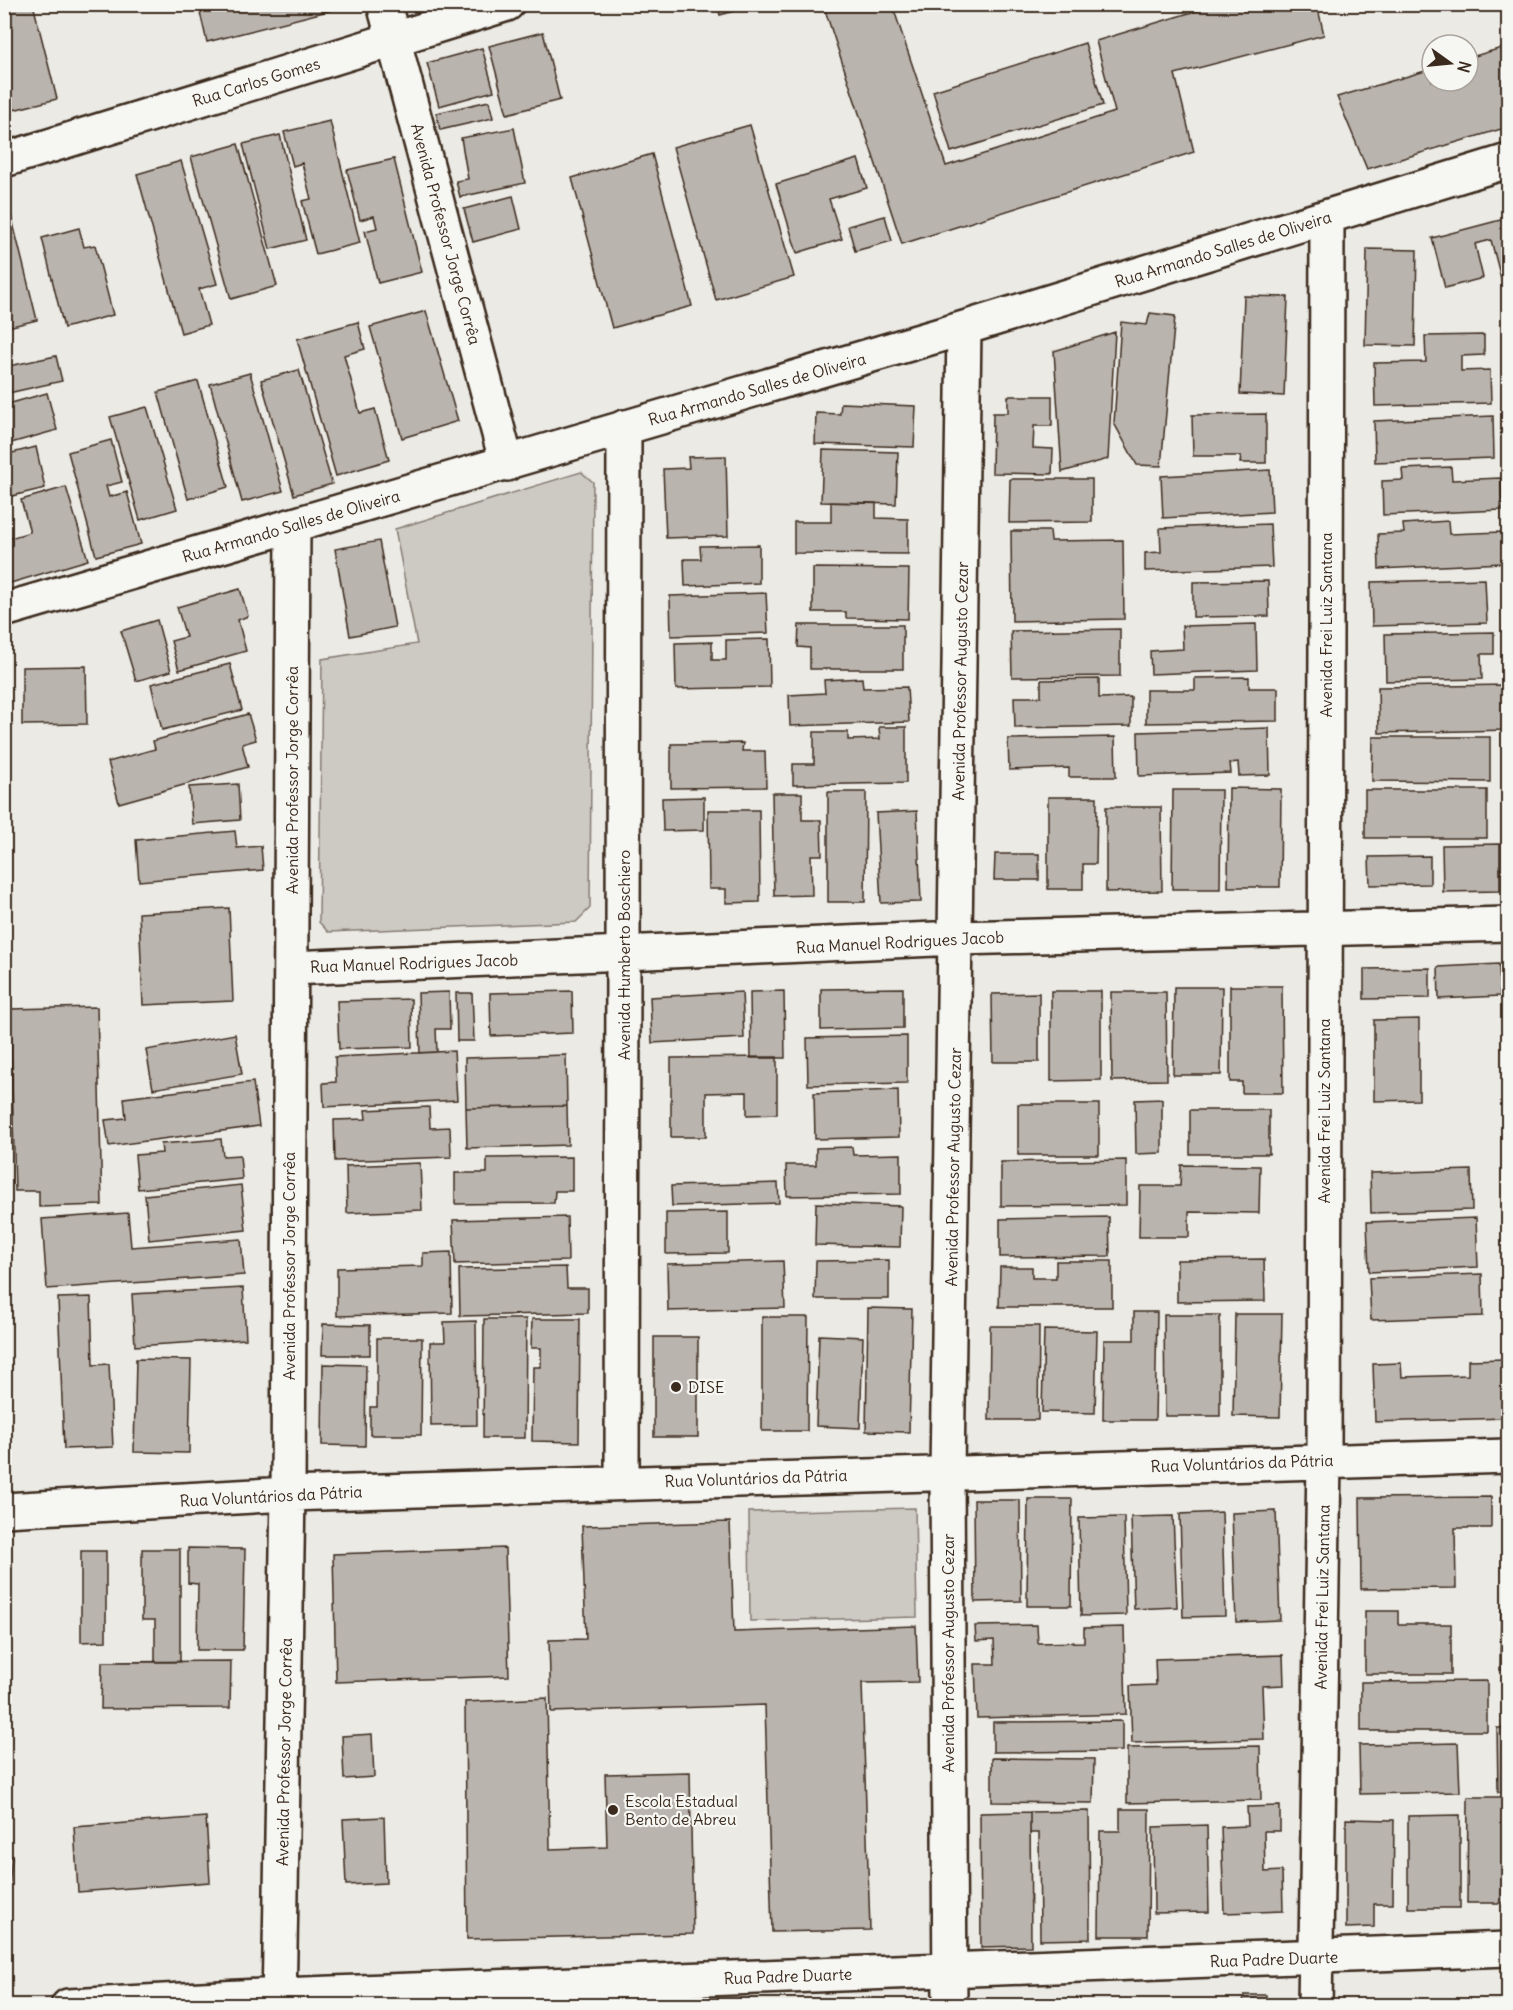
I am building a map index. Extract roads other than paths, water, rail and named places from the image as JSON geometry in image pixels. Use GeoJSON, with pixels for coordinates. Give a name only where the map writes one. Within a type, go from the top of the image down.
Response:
{"type":"FeatureCollection","features":[{"type":"Feature","properties":{"kind":"street","name":"Avenida Professor Jorge Corrêa"},"geometry":{"type":"LineString","coordinates":[[384,4],[507,464]]}},
{"type":"Feature","properties":{"kind":"street","name":"Rua Carlos Gomes"},"geometry":{"type":"LineString","coordinates":[[4,160],[507,4]]}},
{"type":"Feature","properties":{"kind":"street","name":"Rua Armando Salles de Oliveira"},"geometry":{"type":"LineString","coordinates":[[4,610],[964,328],[1509,161]]}},
{"type":"Feature","properties":{"kind":"street","name":"Avenida Frei Luiz Santana"},"geometry":{"type":"LineString","coordinates":[[1315,2006],[1324,1460],[1327,216]]}},
{"type":"Feature","properties":{"kind":"street","name":"Avenida Professor Augusto Cezar"},"geometry":{"type":"LineString","coordinates":[[950,2006],[947,1471],[957,938],[964,328]]}},
{"type":"Feature","properties":{"kind":"street","name":"Avenida Humberto Boschiero"},"geometry":{"type":"LineString","coordinates":[[622,1482],[624,428]]}},
{"type":"Feature","properties":{"kind":"street","name":"Avenida Professor Jorge Corrêa"},"geometry":{"type":"LineString","coordinates":[[279,2000],[288,1494],[293,526]]}},
{"type":"Feature","properties":{"kind":"street","name":"Rua Manuel Rodrigues Jacob"},"geometry":{"type":"LineString","coordinates":[[292,968],[624,955],[957,938],[1509,924]]}},
{"type":"Feature","properties":{"kind":"street","name":"Rua Voluntários da Pátria"},"geometry":{"type":"LineString","coordinates":[[4,1510],[288,1494],[622,1482],[1509,1456]]}},
{"type":"Feature","properties":{"kind":"street","name":"Rua Padre Duarte"},"geometry":{"type":"LineString","coordinates":[[68,2006],[279,2000],[950,1970],[1509,1949]]}},
{"type":"Feature","properties":{"kind":"place","name":"DISE"},"geometry":{"type":"Point","coordinates":[676,1387]}},
{"type":"Feature","properties":{"kind":"place","name":"Escola Estadual Bento de Abreu"},"geometry":{"type":"Point","coordinates":[613,1810]}}]}
